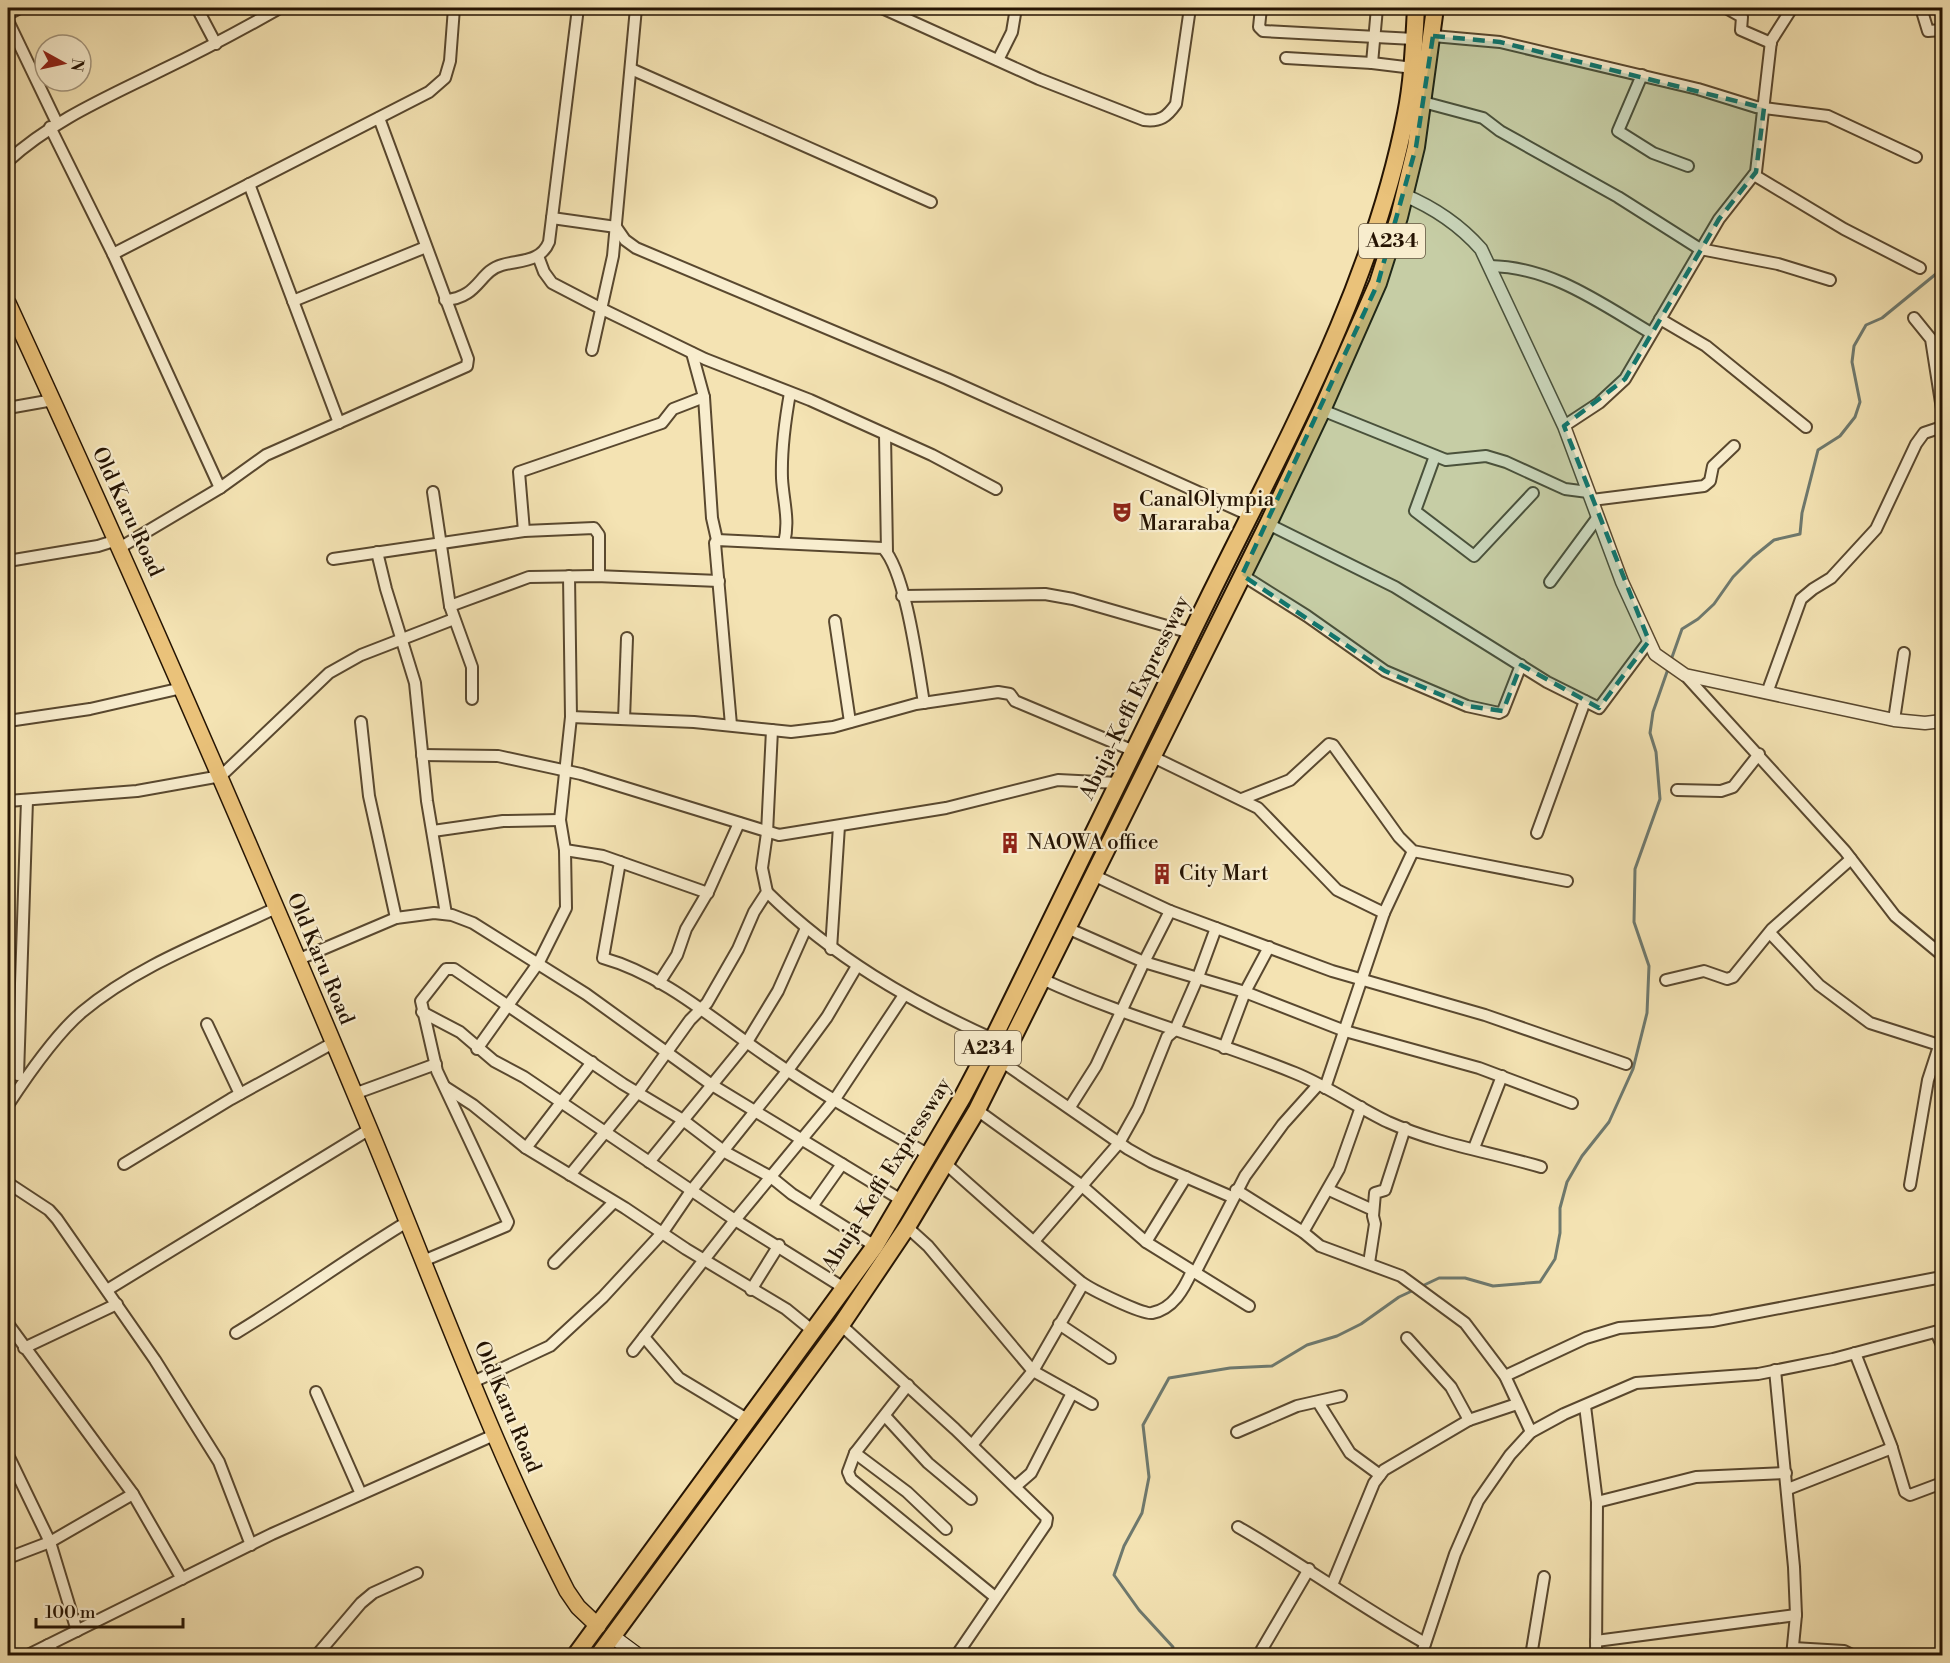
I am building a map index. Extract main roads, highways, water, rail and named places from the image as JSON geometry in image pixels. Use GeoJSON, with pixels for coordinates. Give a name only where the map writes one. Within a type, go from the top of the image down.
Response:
{"type":"FeatureCollection","features":[{"type":"Feature","properties":{"kind":"highway"},"geometry":{"type":"LineString","coordinates":[[1416,11],[1423,14],[1435,13]]}},
{"type":"Feature","properties":{"kind":"highway","name":"Abuja-Keffi Expressway"},"geometry":{"type":"LineString","coordinates":[[575,1656],[875,1246],[903,1201],[993,1039],[1249,515],[1317,372],[1366,260],[1401,140],[1413,68],[1416,11]]}},
{"type":"Feature","properties":{"kind":"highway","name":"Abuja-Keffi Expressway"},"geometry":{"type":"LineString","coordinates":[[598,1656],[841,1325],[907,1227],[977,1110],[1268,524],[1378,283],[1404,195],[1423,102],[1435,13]]}},
{"type":"Feature","properties":{"kind":"main road","name":"Old Karu Road"},"geometry":{"type":"LineString","coordinates":[[8,307],[119,544],[222,776],[297,960],[370,1129],[494,1435],[567,1591],[578,1607],[598,1626]]}},
{"type":"Feature","properties":{"kind":"main road"},"geometry":{"type":"LineString","coordinates":[[612,1636],[639,1656]]}},
{"type":"Feature","properties":{"kind":"waterway"},"geometry":{"type":"LineString","coordinates":[[1671,660],[1682,629],[1698,619],[1714,604],[1733,577],[1753,557],[1774,540],[1800,534],[1802,513],[1818,450],[1840,436],[1855,417],[1860,402],[1852,362],[1854,346],[1866,325],[1882,318],[1942,269]]}},
{"type":"Feature","properties":{"kind":"waterway"},"geometry":{"type":"LineString","coordinates":[[1420,1287],[1439,1278],[1465,1278],[1493,1286],[1540,1282],[1555,1259],[1560,1233],[1560,1208],[1567,1182],[1582,1156],[1609,1122],[1633,1069],[1647,1013],[1649,966],[1634,922],[1635,869],[1660,799],[1656,752],[1650,733],[1653,712],[1668,669]]}},
{"type":"Feature","properties":{"kind":"waterway"},"geometry":{"type":"LineString","coordinates":[[1170,1656],[1173,1647],[1139,1610],[1114,1575],[1124,1546],[1142,1513],[1149,1477],[1143,1425],[1169,1378],[1230,1368],[1272,1366],[1307,1345],[1337,1336],[1361,1324],[1399,1297],[1414,1290]]}},
{"type":"Feature","properties":{"kind":"place","name":"CanalOlympia Mararaba"},"geometry":{"type":"Point","coordinates":[1122,512]}},
{"type":"Feature","properties":{"kind":"place","name":"NAOWA office"},"geometry":{"type":"Point","coordinates":[1010,843]}},
{"type":"Feature","properties":{"kind":"place","name":"City Mart"},"geometry":{"type":"Point","coordinates":[1162,874]}}]}
